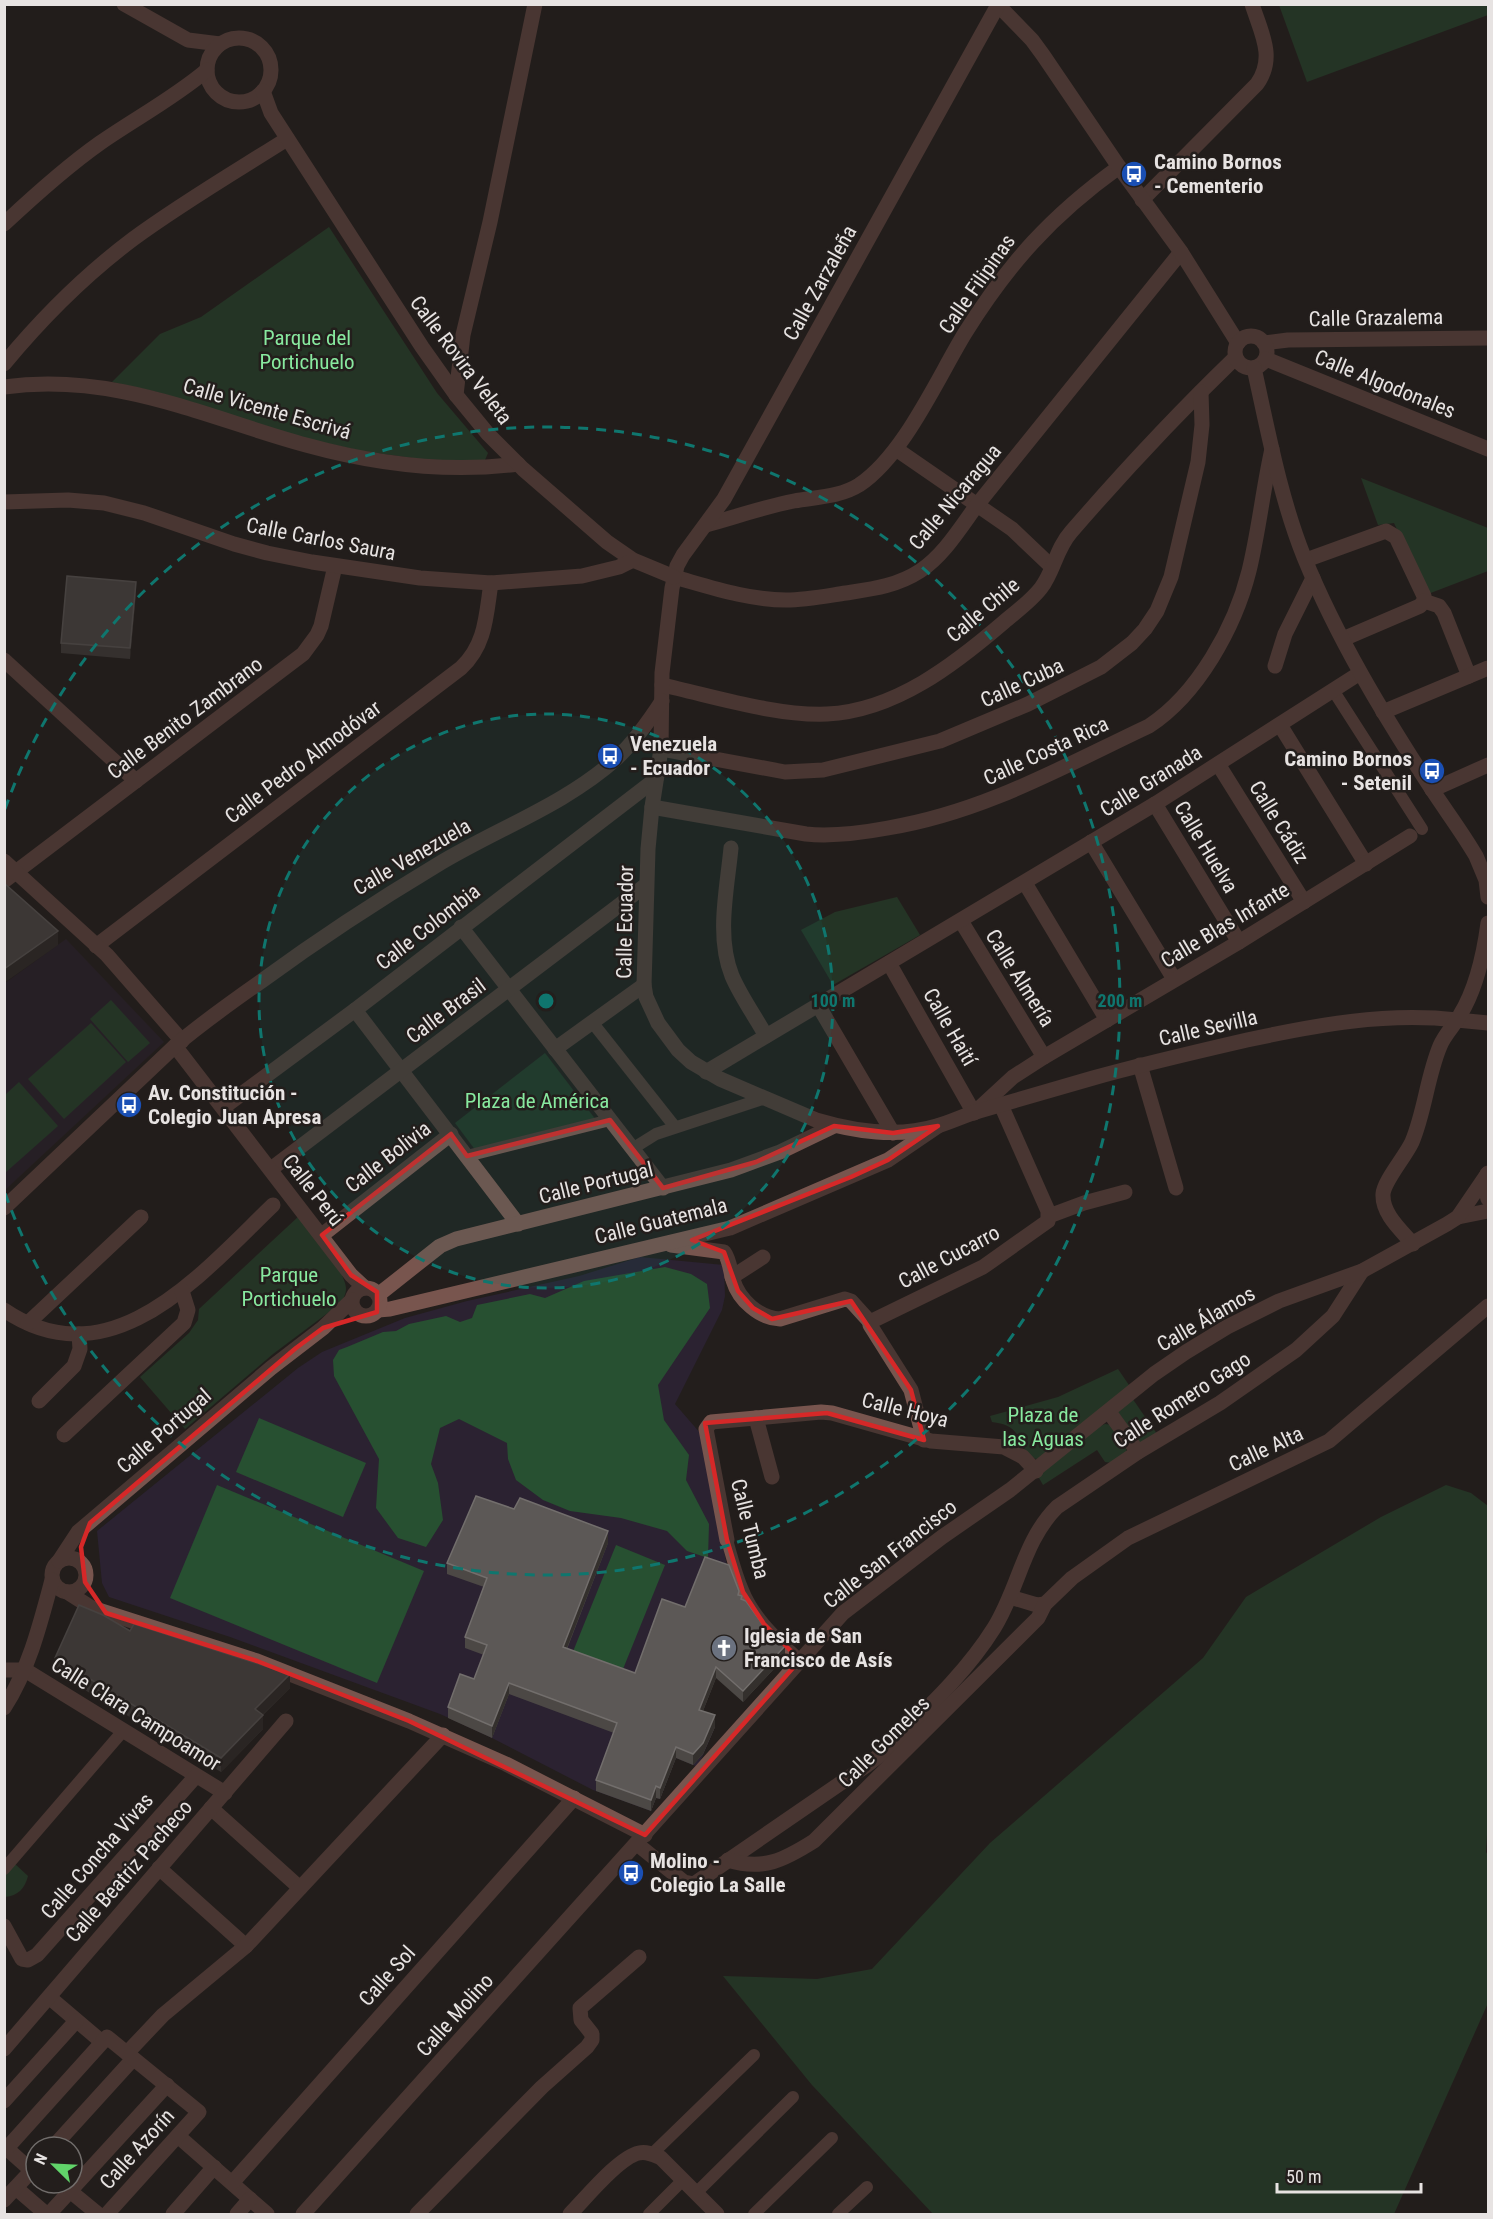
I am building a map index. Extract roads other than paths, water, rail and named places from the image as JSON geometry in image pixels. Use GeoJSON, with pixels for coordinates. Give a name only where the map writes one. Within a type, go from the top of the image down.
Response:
{"type":"FeatureCollection","features":[{"type":"Feature","properties":{"kind":"street"},"geometry":{"type":"LineString","coordinates":[[4,224],[32,198],[98,145],[183,90],[207,68],[213,50],[229,39],[239,37],[249,39],[266,51],[271,71],[269,82],[264,91],[250,100],[243,102],[226,99],[212,88],[207,68],[188,40],[145,9],[124,4]]}},
{"type":"Feature","properties":{"kind":"street"},"geometry":{"type":"LineString","coordinates":[[456,395],[463,335],[483,254],[535,4]]}},
{"type":"Feature","properties":{"kind":"street"},"geometry":{"type":"LineString","coordinates":[[1015,22],[1019,4]]}},
{"type":"Feature","properties":{"kind":"street"},"geometry":{"type":"LineString","coordinates":[[1142,200],[1257,84],[1264,74],[1267,52],[1252,4]]}},
{"type":"Feature","properties":{"kind":"street"},"geometry":{"type":"LineString","coordinates":[[997,5],[1043,55],[1180,252],[1236,350],[1241,365],[1260,363]]}},
{"type":"Feature","properties":{"kind":"street","name":"Calle Zarzaleña"},"geometry":{"type":"LineString","coordinates":[[674,577],[683,555],[724,499],[997,5]]}},
{"type":"Feature","properties":{"kind":"street"},"geometry":{"type":"LineString","coordinates":[[188,40],[220,44]]}},
{"type":"Feature","properties":{"kind":"street"},"geometry":{"type":"LineString","coordinates":[[183,90],[212,88]]}},
{"type":"Feature","properties":{"kind":"street","name":"Calle Rovira Veleta"},"geometry":{"type":"LineString","coordinates":[[264,91],[271,113],[399,314],[456,395],[488,434],[518,464],[607,542],[633,560],[674,577]]}},
{"type":"Feature","properties":{"kind":"street","name":"Calle Rovira Veleta"},"geometry":{"type":"LineString","coordinates":[[250,100],[271,113]]}},
{"type":"Feature","properties":{"kind":"street"},"geometry":{"type":"LineString","coordinates":[[4,364],[59,303],[132,240],[177,208],[287,139]]}},
{"type":"Feature","properties":{"kind":"street","name":"Calle Filipinas"},"geometry":{"type":"LineString","coordinates":[[706,525],[780,505],[845,492],[870,476],[896,449],[966,332],[1022,252],[1063,211],[1119,167]]}},
{"type":"Feature","properties":{"kind":"street","name":"Calle Nicaragua"},"geometry":{"type":"LineString","coordinates":[[674,577],[726,591],[787,601],[888,587],[920,571],[933,561],[1180,252]]}},
{"type":"Feature","properties":{"kind":"street"},"geometry":{"type":"LineString","coordinates":[[1236,350],[1246,337],[1251,336],[1261,339],[1267,348],[1260,363],[1272,449],[1294,530],[1313,578],[1360,673],[1383,712],[1432,790],[1486,869],[1488,897]]}},
{"type":"Feature","properties":{"kind":"street","name":"Calle Grazalema"},"geometry":{"type":"LineString","coordinates":[[1264,343],[1288,339],[1488,338]]}},
{"type":"Feature","properties":{"kind":"street","name":"Calle Chile"},"geometry":{"type":"LineString","coordinates":[[662,685],[767,708],[827,714],[871,706],[905,691],[978,644],[1033,598],[1042,587],[1065,539],[1201,393],[1236,350]]}},
{"type":"Feature","properties":{"kind":"street","name":"Calle Algodonales"},"geometry":{"type":"LineString","coordinates":[[1260,363],[1488,449]]}},
{"type":"Feature","properties":{"kind":"street","name":"Calle Vicente Escrivá"},"geometry":{"type":"LineString","coordinates":[[4,387],[46,384],[125,390],[165,400],[308,446],[389,462],[462,469],[518,464]]}},
{"type":"Feature","properties":{"kind":"street","name":"Calle Cuba"},"geometry":{"type":"LineString","coordinates":[[661,749],[785,772],[823,770],[940,741],[1028,704],[1101,667],[1132,643],[1145,629],[1157,611],[1171,577],[1198,462],[1202,425],[1201,393]]}},
{"type":"Feature","properties":{"kind":"street"},"geometry":{"type":"LineString","coordinates":[[896,449],[1012,530],[1052,567]]}},
{"type":"Feature","properties":{"kind":"street","name":"Calle Costa Rica"},"geometry":{"type":"LineString","coordinates":[[652,807],[806,834],[871,831],[951,814],[985,803],[1149,726],[1172,709],[1192,687],[1213,655],[1233,616],[1243,592],[1251,562],[1272,449]]}},
{"type":"Feature","properties":{"kind":"street","name":"Calle Carlos Saura"},"geometry":{"type":"LineString","coordinates":[[4,502],[68,500],[104,503],[144,513],[234,544],[303,561],[420,578],[491,583],[591,575],[619,567],[633,560]]}},
{"type":"Feature","properties":{"kind":"street"},"geometry":{"type":"LineString","coordinates":[[1306,560],[1380,532],[1392,533],[1424,596],[1424,602],[1420,606],[1343,639]]}},
{"type":"Feature","properties":{"kind":"street","name":"Calle Benito Zambrano"},"geometry":{"type":"LineString","coordinates":[[11,877],[303,654],[321,626],[335,566]]}},
{"type":"Feature","properties":{"kind":"street","name":"Calle Ecuador"},"geometry":{"type":"LineString","coordinates":[[674,577],[662,685],[661,749],[652,807],[646,885],[644,985],[651,1010],[667,1036],[691,1062],[706,1072],[834,1126],[893,1133],[914,1132],[974,1113]]}},
{"type":"Feature","properties":{"kind":"street"},"geometry":{"type":"LineString","coordinates":[[1275,666],[1285,634],[1313,578]]}},
{"type":"Feature","properties":{"kind":"street","name":"Calle Pedro Almodóvar"},"geometry":{"type":"LineString","coordinates":[[96,946],[461,668],[478,648],[491,583]]}},
{"type":"Feature","properties":{"kind":"street"},"geometry":{"type":"LineString","coordinates":[[1424,602],[1439,606],[1444,613],[1469,676]]}},
{"type":"Feature","properties":{"kind":"street"},"geometry":{"type":"LineString","coordinates":[[4,660],[136,781]]}},
{"type":"Feature","properties":{"kind":"street"},"geometry":{"type":"LineString","coordinates":[[1383,712],[1488,668]]}},
{"type":"Feature","properties":{"kind":"street","name":"Calle Granada"},"geometry":{"type":"LineString","coordinates":[[706,1072],[1155,804],[1360,673]]}},
{"type":"Feature","properties":{"kind":"street"},"geometry":{"type":"LineString","coordinates":[[1334,690],[1416,833]]}},
{"type":"Feature","properties":{"kind":"street","name":"Calle Venezuela"},"geometry":{"type":"LineString","coordinates":[[4,1208],[178,1043],[341,924],[437,865],[535,812],[589,779],[629,745],[662,701]]}},
{"type":"Feature","properties":{"kind":"street"},"geometry":{"type":"LineString","coordinates":[[1280,725],[1366,864]]}},
{"type":"Feature","properties":{"kind":"street","name":"Calle Cádiz"},"geometry":{"type":"LineString","coordinates":[[1218,764],[1304,902]]}},
{"type":"Feature","properties":{"kind":"street"},"geometry":{"type":"LineString","coordinates":[[1432,790],[1488,765]]}},
{"type":"Feature","properties":{"kind":"street","name":"Calle Colombia"},"geometry":{"type":"LineString","coordinates":[[224,1107],[355,1010],[656,779]]}},
{"type":"Feature","properties":{"kind":"street","name":"Calle Huelva"},"geometry":{"type":"LineString","coordinates":[[1155,804],[1239,942]]}},
{"type":"Feature","properties":{"kind":"street","name":"Calle Blas Infante"},"geometry":{"type":"LineString","coordinates":[[974,1113],[1013,1077],[1044,1057],[1239,942],[1416,833]]}},
{"type":"Feature","properties":{"kind":"street"},"geometry":{"type":"LineString","coordinates":[[1091,842],[1174,979]]}},
{"type":"Feature","properties":{"kind":"street"},"geometry":{"type":"LineString","coordinates":[[731,848],[724,927],[725,952],[736,986],[766,1036]]}},
{"type":"Feature","properties":{"kind":"street","name":"Calle Perú"},"geometry":{"type":"LineString","coordinates":[[4,861],[11,877],[96,946],[178,1043],[366,1297],[354,1309],[361,1315]]}},
{"type":"Feature","properties":{"kind":"street"},"geometry":{"type":"LineString","coordinates":[[1025,882],[1107,1020]]}},
{"type":"Feature","properties":{"kind":"street","name":"Calle Brasil"},"geometry":{"type":"LineString","coordinates":[[270,1169],[646,885]]}},
{"type":"Feature","properties":{"kind":"street","name":"Calle Almería"},"geometry":{"type":"LineString","coordinates":[[961,921],[1044,1057]]}},
{"type":"Feature","properties":{"kind":"street"},"geometry":{"type":"LineString","coordinates":[[1413,1244],[1386,1210],[1384,1187],[1413,1139],[1440,1047],[1457,1020],[1473,984],[1488,923]]}},
{"type":"Feature","properties":{"kind":"street"},"geometry":{"type":"LineString","coordinates":[[461,927],[663,1188]]}},
{"type":"Feature","properties":{"kind":"street","name":"Calle Haití"},"geometry":{"type":"LineString","coordinates":[[889,963],[974,1113]]}},
{"type":"Feature","properties":{"kind":"street"},"geometry":{"type":"LineString","coordinates":[[555,1049],[644,985]]}},
{"type":"Feature","properties":{"kind":"street"},"geometry":{"type":"LineString","coordinates":[[818,1005],[893,1133]]}},
{"type":"Feature","properties":{"kind":"street"},"geometry":{"type":"LineString","coordinates":[[355,1010],[518,1224]]}},
{"type":"Feature","properties":{"kind":"street","name":"Calle Sevilla"},"geometry":{"type":"LineString","coordinates":[[974,1113],[1140,1065],[1343,1021],[1408,1016],[1488,1023]]}},
{"type":"Feature","properties":{"kind":"street"},"geometry":{"type":"LineString","coordinates":[[592,1023],[675,1127]]}},
{"type":"Feature","properties":{"kind":"street"},"geometry":{"type":"LineString","coordinates":[[1140,1065],[1176,1188]]}},
{"type":"Feature","properties":{"kind":"street"},"geometry":{"type":"LineString","coordinates":[[632,1149],[656,1134],[765,1098]]}},
{"type":"Feature","properties":{"kind":"street"},"geometry":{"type":"LineString","coordinates":[[1001,1105],[1049,1216],[1084,1203],[1125,1192]]}},
{"type":"Feature","properties":{"kind":"street"},"geometry":{"type":"LineString","coordinates":[[467,1156],[610,1120]]}},
{"type":"Feature","properties":{"kind":"street","name":"Calle Portugal"},"geometry":{"type":"LineString","coordinates":[[59,1561],[71,1539],[271,1368],[366,1297],[448,1242],[663,1188],[756,1161],[834,1126]]}},
{"type":"Feature","properties":{"kind":"street","name":"Calle Guatemala"},"geometry":{"type":"LineString","coordinates":[[366,1297],[390,1309],[730,1228],[851,1178],[888,1160],[938,1126]]}},
{"type":"Feature","properties":{"kind":"street","name":"Calle Bolivia"},"geometry":{"type":"LineString","coordinates":[[322,1235],[451,1134]]}},
{"type":"Feature","properties":{"kind":"street"},"geometry":{"type":"LineString","coordinates":[[1488,1173],[1485,1187],[1488,1199]]}},
{"type":"Feature","properties":{"kind":"street"},"geometry":{"type":"LineString","coordinates":[[1458,1217],[1488,1173]]}},
{"type":"Feature","properties":{"kind":"street"},"geometry":{"type":"LineString","coordinates":[[4,1310],[27,1323],[79,1334],[122,1326],[143,1316],[182,1291],[273,1205]]}},
{"type":"Feature","properties":{"kind":"street"},"geometry":{"type":"LineString","coordinates":[[1458,1217],[1488,1211]]}},
{"type":"Feature","properties":{"kind":"street","name":"Calle Cucarro"},"geometry":{"type":"LineString","coordinates":[[870,1322],[983,1267],[1044,1225],[1049,1216]]}},
{"type":"Feature","properties":{"kind":"street"},"geometry":{"type":"LineString","coordinates":[[27,1323],[141,1217]]}},
{"type":"Feature","properties":{"kind":"street","name":"Calle Álamos"},"geometry":{"type":"LineString","coordinates":[[1109,1412],[1177,1358],[1227,1327],[1279,1301],[1362,1271],[1458,1217]]}},
{"type":"Feature","properties":{"kind":"street"},"geometry":{"type":"LineString","coordinates":[[666,1243],[724,1252],[738,1292],[753,1308],[772,1319],[780,1319],[845,1299],[851,1301],[870,1322],[911,1390],[924,1440]]}},
{"type":"Feature","properties":{"kind":"street"},"geometry":{"type":"LineString","coordinates":[[732,1277],[763,1257]]}},
{"type":"Feature","properties":{"kind":"street","name":"Calle Romero Gago"},"geometry":{"type":"LineString","coordinates":[[1017,1578],[1030,1542],[1046,1518],[1057,1507],[1138,1452],[1220,1403],[1282,1360],[1333,1316],[1362,1271]]}},
{"type":"Feature","properties":{"kind":"street"},"geometry":{"type":"LineString","coordinates":[[64,1435],[184,1323],[188,1310],[182,1291]]}},
{"type":"Feature","properties":{"kind":"street","name":"Calle Alta"},"geometry":{"type":"LineString","coordinates":[[1045,1604],[1072,1578],[1128,1538],[1329,1441],[1488,1306]]}},
{"type":"Feature","properties":{"kind":"street","name":"Calle Portugal"},"geometry":{"type":"LineString","coordinates":[[323,1328],[361,1315]]}},
{"type":"Feature","properties":{"kind":"street"},"geometry":{"type":"LineString","coordinates":[[39,1401],[75,1366],[80,1349],[79,1334]]}},
{"type":"Feature","properties":{"kind":"street"},"geometry":{"type":"LineString","coordinates":[[1036,1471],[1109,1412],[1138,1452]]}},
{"type":"Feature","properties":{"kind":"street","name":"Calle Hoya"},"geometry":{"type":"LineString","coordinates":[[707,1425],[711,1422],[832,1413],[924,1440],[1004,1447],[1023,1456],[1036,1471]]}},
{"type":"Feature","properties":{"kind":"street"},"geometry":{"type":"LineString","coordinates":[[756,1418],[772,1477]]}},
{"type":"Feature","properties":{"kind":"street","name":"Calle Tumba"},"geometry":{"type":"LineString","coordinates":[[707,1425],[727,1540],[743,1592],[764,1624],[800,1660]]}},
{"type":"Feature","properties":{"kind":"street","name":"Calle San Francisco"},"geometry":{"type":"LineString","coordinates":[[641,1839],[843,1613],[942,1537],[1036,1471]]}},
{"type":"Feature","properties":{"kind":"street"},"geometry":{"type":"LineString","coordinates":[[60,1588],[76,1591],[85,1582],[86,1572],[81,1562],[81,1547],[90,1523]]}},
{"type":"Feature","properties":{"kind":"street"},"geometry":{"type":"LineString","coordinates":[[81,1562],[71,1558],[59,1561],[53,1569],[60,1588],[81,1603],[283,1671],[443,1735],[574,1798],[641,1839]]}},
{"type":"Feature","properties":{"kind":"street","name":"Calle Gomeles"},"geometry":{"type":"LineString","coordinates":[[641,1839],[689,1884],[700,1882],[728,1860],[880,1755],[957,1677],[994,1628],[1017,1578]]}},
{"type":"Feature","properties":{"kind":"street"},"geometry":{"type":"LineString","coordinates":[[85,1582],[106,1613]]}},
{"type":"Feature","properties":{"kind":"street"},"geometry":{"type":"LineString","coordinates":[[4,1708],[25,1670],[43,1615],[60,1588]]}},
{"type":"Feature","properties":{"kind":"street"},"geometry":{"type":"LineString","coordinates":[[1010,1597],[1037,1605],[1045,1604]]}},
{"type":"Feature","properties":{"kind":"street","name":"Calle Gomeles"},"geometry":{"type":"LineString","coordinates":[[728,1860],[743,1865],[766,1864],[814,1841],[1038,1618],[1045,1604]]}},
{"type":"Feature","properties":{"kind":"street"},"geometry":{"type":"LineString","coordinates":[[4,1670],[25,1670]]}},
{"type":"Feature","properties":{"kind":"street","name":"Calle Clara Campoamor"},"geometry":{"type":"LineString","coordinates":[[25,1670],[225,1794]]}},
{"type":"Feature","properties":{"kind":"street","name":"Calle Beatriz Pacheco"},"geometry":{"type":"LineString","coordinates":[[4,2049],[286,1721]]}},
{"type":"Feature","properties":{"kind":"street"},"geometry":{"type":"LineString","coordinates":[[4,1869],[123,1731]]}},
{"type":"Feature","properties":{"kind":"street"},"geometry":{"type":"LineString","coordinates":[[63,2135],[163,2014],[246,1946],[443,1735]]}},
{"type":"Feature","properties":{"kind":"street","name":"Calle Concha Vivas"},"geometry":{"type":"LineString","coordinates":[[4,1926],[20,1956],[26,1960],[33,1958],[43,1950],[196,1776]]}},
{"type":"Feature","properties":{"kind":"street","name":"Calle Sol"},"geometry":{"type":"LineString","coordinates":[[232,2183],[574,1798]]}},
{"type":"Feature","properties":{"kind":"street"},"geometry":{"type":"LineString","coordinates":[[211,1808],[300,1888]]}},
{"type":"Feature","properties":{"kind":"street","name":"Calle Molino"},"geometry":{"type":"LineString","coordinates":[[303,2214],[641,1839]]}},
{"type":"Feature","properties":{"kind":"street"},"geometry":{"type":"LineString","coordinates":[[159,1868],[246,1946]]}},
{"type":"Feature","properties":{"kind":"street"},"geometry":{"type":"LineString","coordinates":[[417,2214],[542,2087],[587,2047],[592,2040],[592,2034],[581,2020],[580,2008],[639,1957]]}},
{"type":"Feature","properties":{"kind":"street"},"geometry":{"type":"LineString","coordinates":[[49,1997],[76,2021],[130,2056],[166,2085],[84,2176]]}},
{"type":"Feature","properties":{"kind":"street"},"geometry":{"type":"LineString","coordinates":[[4,2101],[76,2021]]}},
{"type":"Feature","properties":{"kind":"street"},"geometry":{"type":"LineString","coordinates":[[24,2160],[6,2147],[105,2040]]}},
{"type":"Feature","properties":{"kind":"street"},"geometry":{"type":"LineString","coordinates":[[647,2153],[754,2055]]}},
{"type":"Feature","properties":{"kind":"street","name":"Calle Azorín"},"geometry":{"type":"LineString","coordinates":[[107,2214],[199,2112],[166,2085]]}},
{"type":"Feature","properties":{"kind":"street"},"geometry":{"type":"LineString","coordinates":[[696,2193],[793,2097]]}},
{"type":"Feature","properties":{"kind":"street"},"geometry":{"type":"LineString","coordinates":[[178,2136],[267,2214]]}},
{"type":"Feature","properties":{"kind":"street"},"geometry":{"type":"LineString","coordinates":[[754,2214],[832,2138]]}},
{"type":"Feature","properties":{"kind":"street"},"geometry":{"type":"LineString","coordinates":[[570,2214],[621,2162],[630,2156],[647,2153],[661,2158],[717,2214]]}},
{"type":"Feature","properties":{"kind":"street"},"geometry":{"type":"LineString","coordinates":[[173,2214],[214,2168]]}},
{"type":"Feature","properties":{"kind":"street"},"geometry":{"type":"LineString","coordinates":[[4,2200],[24,2179]]}},
{"type":"Feature","properties":{"kind":"street"},"geometry":{"type":"LineString","coordinates":[[649,2214],[683,2180]]}},
{"type":"Feature","properties":{"kind":"street"},"geometry":{"type":"LineString","coordinates":[[838,2214],[867,2187]]}},
{"type":"Feature","properties":{"kind":"street"},"geometry":{"type":"LineString","coordinates":[[16,2188],[48,2214],[66,2195]]}},
{"type":"Feature","properties":{"kind":"street"},"geometry":{"type":"LineString","coordinates":[[75,2195],[98,2214]]}},
{"type":"Feature","properties":{"kind":"street"},"geometry":{"type":"LineString","coordinates":[[237,2214],[250,2199]]}},
{"type":"Feature","properties":{"kind":"place","name":"Camino Bornos - Cementerio"},"geometry":{"type":"Point","coordinates":[1134,174]}},
{"type":"Feature","properties":{"kind":"place","name":"Venezuela - Ecuador"},"geometry":{"type":"Point","coordinates":[610,756]}},
{"type":"Feature","properties":{"kind":"place","name":"Camino Bornos - Setenil"},"geometry":{"type":"Point","coordinates":[1432,771]}},
{"type":"Feature","properties":{"kind":"place","name":"Av. Constitución - Colegio Juan Apresa"},"geometry":{"type":"Point","coordinates":[129,1105]}},
{"type":"Feature","properties":{"kind":"place","name":"Iglesia de San Francisco de Asís"},"geometry":{"type":"Point","coordinates":[724,1648]}},
{"type":"Feature","properties":{"kind":"place","name":"Molino - Colegio La Salle"},"geometry":{"type":"Point","coordinates":[631,1873]}},
{"type":"Feature","properties":{"kind":"park label","name":"Parque del Portichuelo"},"geometry":{"type":"Point","coordinates":[307,350]}},
{"type":"Feature","properties":{"kind":"park label","name":"Plaza de América"},"geometry":{"type":"Point","coordinates":[537,1101]}},
{"type":"Feature","properties":{"kind":"park label","name":"Parque Portichuelo"},"geometry":{"type":"Point","coordinates":[289,1287]}},
{"type":"Feature","properties":{"kind":"park label","name":"Plaza de las Aguas"},"geometry":{"type":"Point","coordinates":[1043,1427]}}]}
